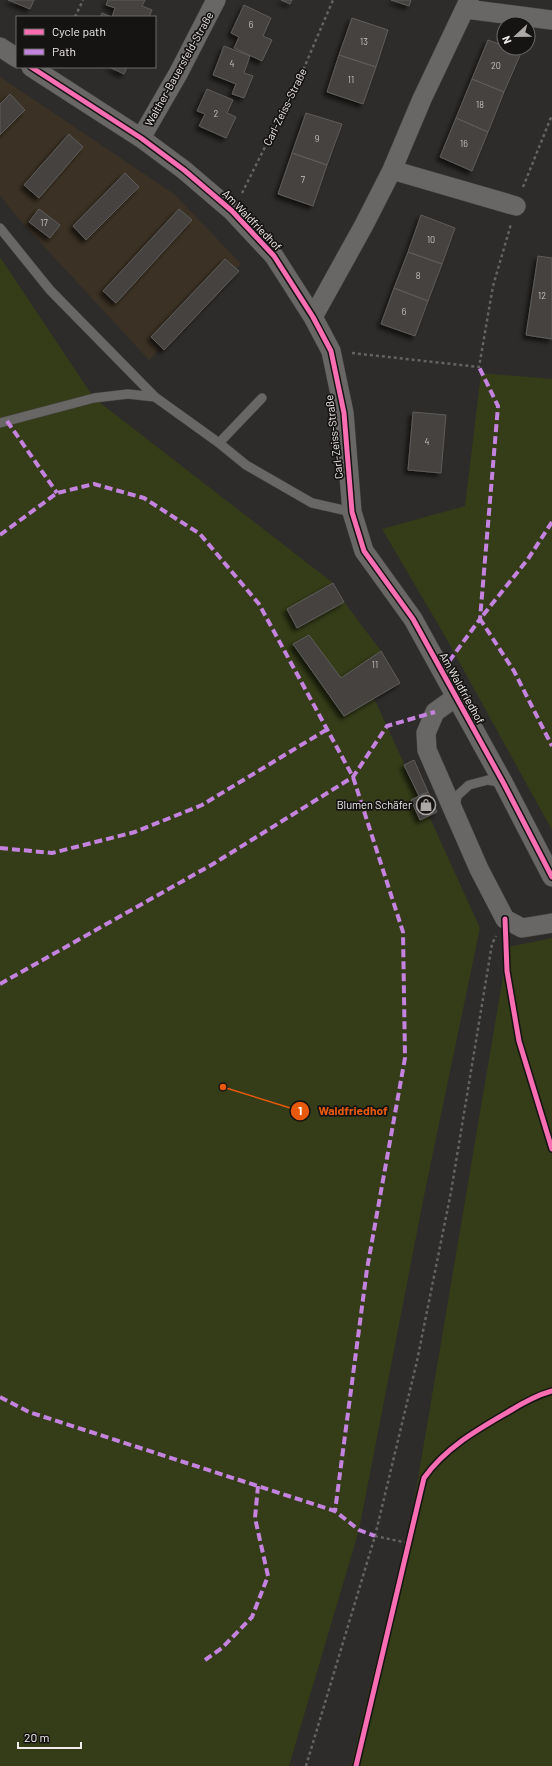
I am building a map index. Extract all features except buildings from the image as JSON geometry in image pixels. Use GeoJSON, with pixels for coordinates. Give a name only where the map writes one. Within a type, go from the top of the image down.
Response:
{"type":"FeatureCollection","features":[{"type":"Feature","properties":{"kind":"street","name":"Walther-Bauersfeld-Straße"},"geometry":{"type":"LineString","coordinates":[[141,138],[179,72],[216,0]]}},
{"type":"Feature","properties":{"kind":"street"},"geometry":{"type":"LineString","coordinates":[[313,317],[364,225],[392,170],[422,99],[468,4],[552,20]]}},
{"type":"Feature","properties":{"kind":"street"},"geometry":{"type":"LineString","coordinates":[[0,48],[16,57]]}},
{"type":"Feature","properties":{"kind":"street","name":"Am Waldfriedhof"},"geometry":{"type":"LineString","coordinates":[[33,68],[141,138],[184,170],[232,211],[274,256],[313,317]]}},
{"type":"Feature","properties":{"kind":"street"},"geometry":{"type":"LineString","coordinates":[[392,170],[516,206]]}},
{"type":"Feature","properties":{"kind":"street","name":"Carl-Zeiss-Straße"},"geometry":{"type":"LineString","coordinates":[[313,317],[331,351],[344,413],[352,512]]}},
{"type":"Feature","properties":{"kind":"street","name":"Am Waldfriedhof"},"geometry":{"type":"LineString","coordinates":[[352,512],[364,551],[413,619],[504,784],[552,877]]}},
{"type":"Feature","properties":{"kind":"street","name":"Am Waldfriedhof"},"geometry":{"type":"LineString","coordinates":[[456,697],[435,712],[426,733],[427,750],[455,811],[479,869],[505,919]]}},
{"type":"Feature","properties":{"kind":"street"},"geometry":{"type":"LineString","coordinates":[[505,919],[522,928],[552,923]]}},
{"type":"Feature","properties":{"kind":"lane"},"geometry":{"type":"LineString","coordinates":[[0,228],[50,290],[155,396],[219,443],[246,465],[312,503],[352,512]]}},
{"type":"Feature","properties":{"kind":"lane"},"geometry":{"type":"LineString","coordinates":[[0,423],[94,398],[128,394],[155,396]]}},
{"type":"Feature","properties":{"kind":"lane"},"geometry":{"type":"LineString","coordinates":[[219,443],[262,398]]}},
{"type":"Feature","properties":{"kind":"lane"},"geometry":{"type":"LineString","coordinates":[[455,811],[457,796],[470,785],[488,780],[504,784]]}},
{"type":"Feature","properties":{"kind":"path"},"geometry":{"type":"LineString","coordinates":[[75,16],[83,0]]}},
{"type":"Feature","properties":{"kind":"path"},"geometry":{"type":"LineString","coordinates":[[331,351],[479,367],[493,286],[516,206],[552,115]]}},
{"type":"Feature","properties":{"kind":"path"},"geometry":{"type":"LineString","coordinates":[[306,1766],[375,1536],[416,1361],[451,1192],[492,944],[505,919]]}},
{"type":"Feature","properties":{"kind":"path"},"geometry":{"type":"LineString","coordinates":[[406,1550],[410,1535]]}},
{"type":"Feature","properties":{"kind":"path"},"geometry":{"type":"LineString","coordinates":[[375,1536],[408,1543]]}},
{"type":"Feature","properties":{"kind":"shaded area"},"geometry":{"type":"Polygon","coordinates":[[[0,77],[174,194],[241,264],[149,360],[18,218],[0,195],[0,77]]]}},
{"type":"Feature","properties":{"kind":"green space"},"geometry":{"type":"Polygon","coordinates":[[[0,257],[94,398],[333,583],[344,602],[381,651],[400,683],[374,698],[419,796],[420,820],[429,816],[480,928],[424,1196],[359,1530],[289,1766],[0,1766],[0,257]]]}},
{"type":"Feature","properties":{"kind":"green space"},"geometry":{"type":"Polygon","coordinates":[[[481,373],[552,379],[552,830],[442,631],[382,529],[465,506],[481,373]]]}},
{"type":"Feature","properties":{"kind":"green space"},"geometry":{"type":"Polygon","coordinates":[[[552,938],[552,1766],[351,1766],[413,1508],[508,947],[552,938]]]}},
{"type":"Feature","properties":{"kind":"marked path"},"geometry":{"type":"LineString","coordinates":[[442,671],[480,619],[498,406],[479,367]]}},
{"type":"Feature","properties":{"kind":"marked path"},"geometry":{"type":"LineString","coordinates":[[7,421],[57,493]]}},
{"type":"Feature","properties":{"kind":"marked path"},"geometry":{"type":"LineString","coordinates":[[0,535],[57,493],[94,484],[144,498],[200,534],[259,604],[353,777],[403,932],[405,1058],[367,1269],[335,1511]]}},
{"type":"Feature","properties":{"kind":"marked path"},"geometry":{"type":"LineString","coordinates":[[552,522],[528,559],[480,619],[514,671],[552,746]]}},
{"type":"Feature","properties":{"kind":"marked path"},"geometry":{"type":"LineString","coordinates":[[0,984],[213,864],[353,777],[387,726],[435,712]]}},
{"type":"Feature","properties":{"kind":"marked path"},"geometry":{"type":"LineString","coordinates":[[0,848],[52,853],[135,832],[202,805],[326,730]]}},
{"type":"Feature","properties":{"kind":"marked path"},"geometry":{"type":"LineString","coordinates":[[0,1397],[29,1412],[335,1511],[359,1530],[375,1536]]}},
{"type":"Feature","properties":{"kind":"marked path"},"geometry":{"type":"LineString","coordinates":[[205,1660],[222,1648],[252,1617],[268,1576],[255,1518],[258,1486]]}},
{"type":"Feature","properties":{"kind":"cycle path"},"geometry":{"type":"LineString","coordinates":[[33,68],[141,138],[184,170],[232,211],[274,256],[313,317],[331,351],[344,413],[352,512],[364,551],[413,619],[504,784],[552,877]]}},
{"type":"Feature","properties":{"kind":"cycle path"},"geometry":{"type":"LineString","coordinates":[[505,919],[507,971],[519,1041],[552,1149]]}},
{"type":"Feature","properties":{"kind":"cycle path"},"geometry":{"type":"LineString","coordinates":[[356,1766],[424,1478],[432,1467],[462,1440],[524,1403],[552,1391]]}},
{"type":"Feature","properties":{"kind":"place","name":"Blumen Schäfer"},"geometry":{"type":"Point","coordinates":[426,805]}},
{"type":"Feature","properties":{"kind":"place","name":"Waldfriedhof"},"geometry":{"type":"Point","coordinates":[223,1087]}}]}
